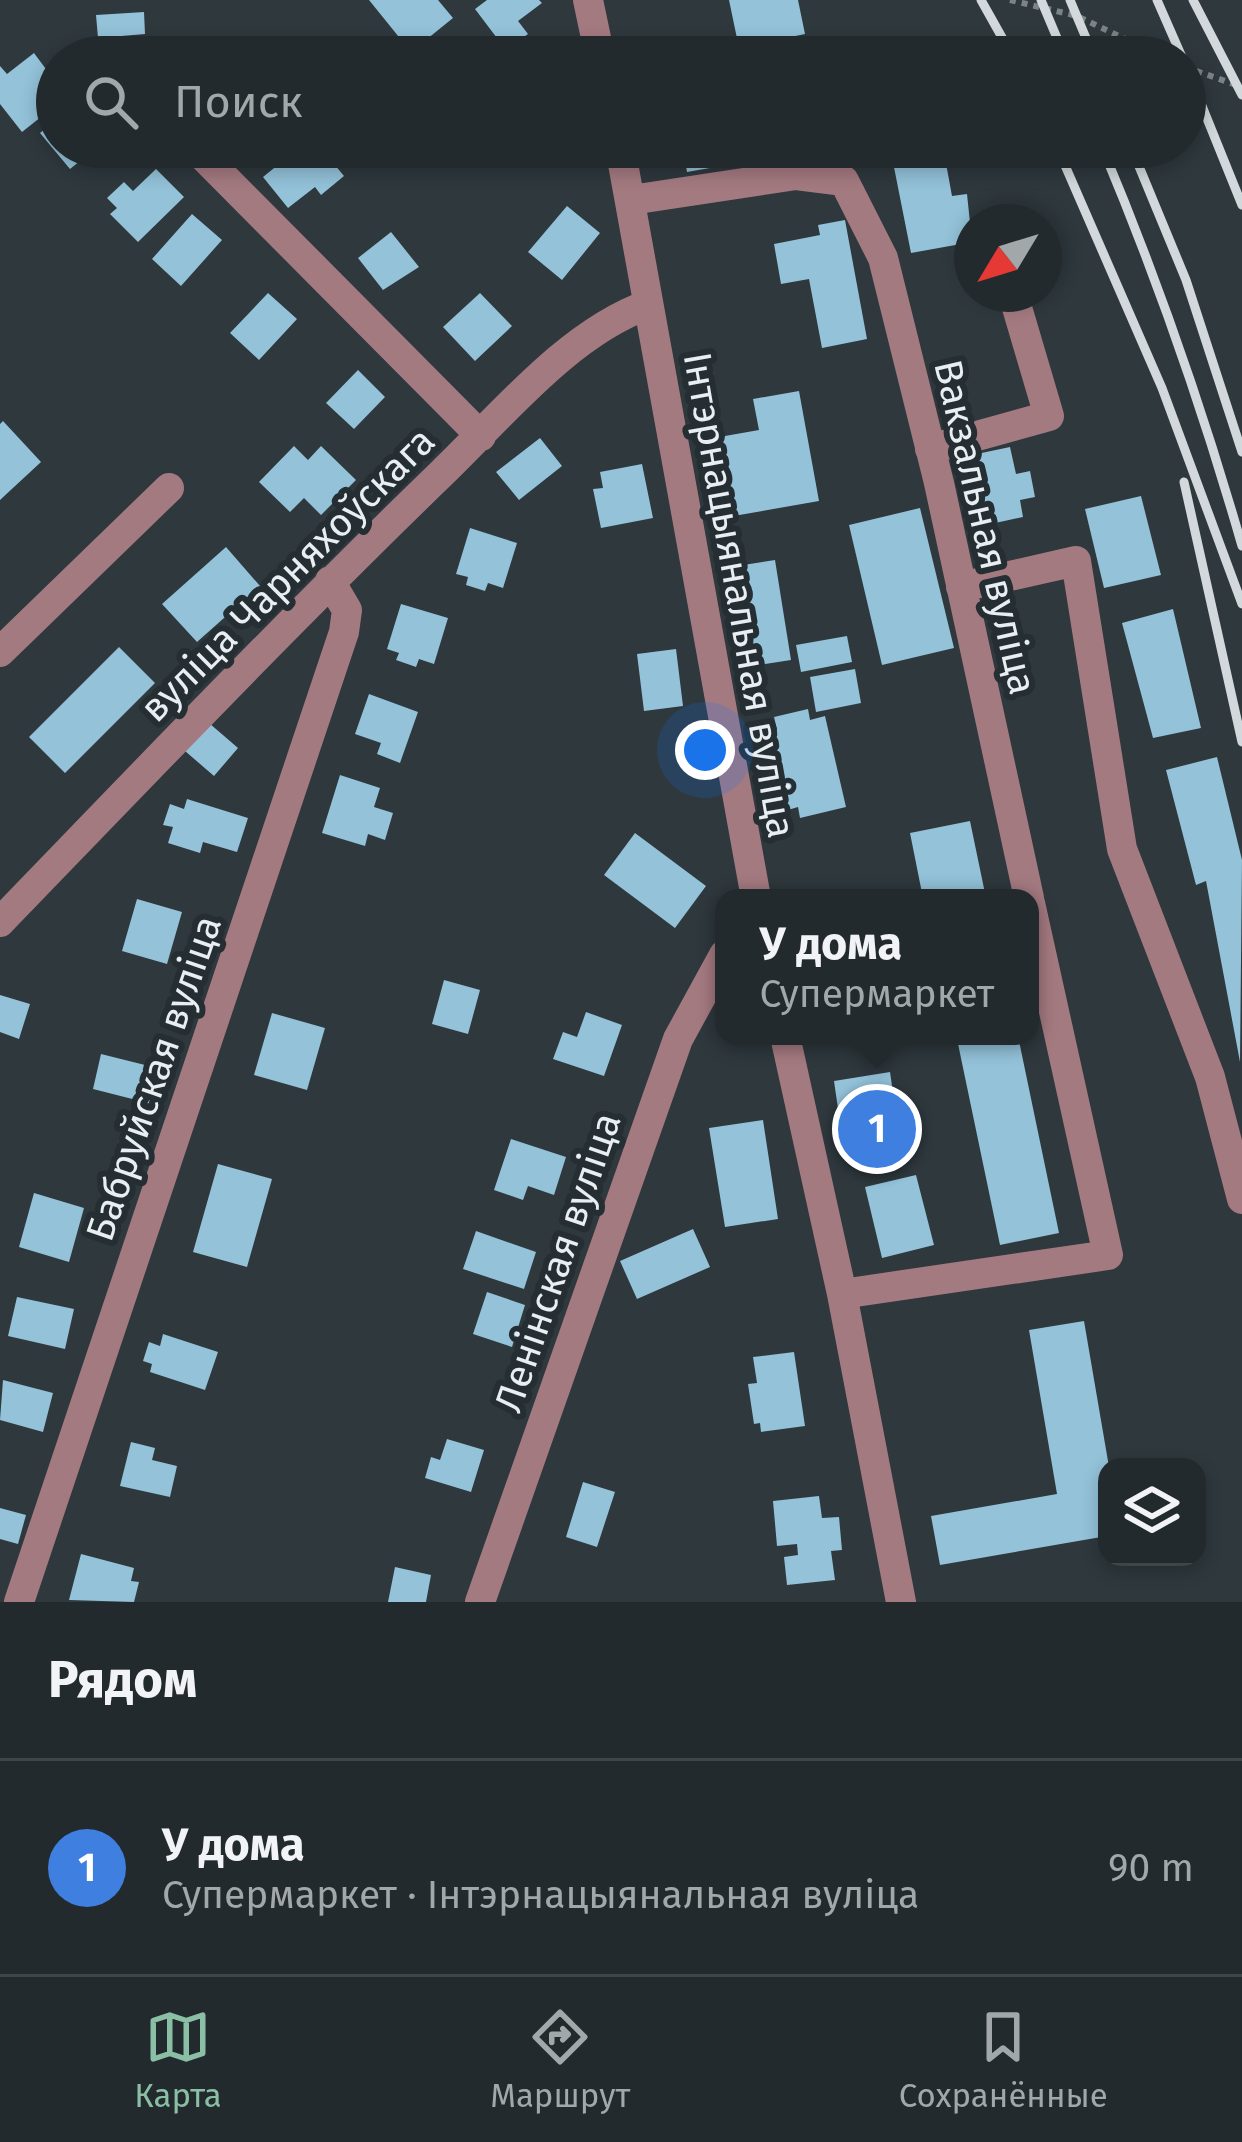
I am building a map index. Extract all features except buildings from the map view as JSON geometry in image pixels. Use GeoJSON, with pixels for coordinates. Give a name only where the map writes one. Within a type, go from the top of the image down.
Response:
{"type":"FeatureCollection","features":[{"type":"Feature","properties":{"kind":"street"},"geometry":{"type":"LineString","coordinates":[[588,0],[596,36]]}},
{"type":"Feature","properties":{"kind":"street"},"geometry":{"type":"LineString","coordinates":[[215,168],[481,436]]}},
{"type":"Feature","properties":{"kind":"street","name":"Інтэрнацыянальная вуліца"},"geometry":{"type":"LineString","coordinates":[[624,168],[754,889]]}},
{"type":"Feature","properties":{"kind":"street","name":"Вакзальная вуліца"},"geometry":{"type":"LineString","coordinates":[[631,200],[796,175],[844,181],[883,258],[1026,889]]}},
{"type":"Feature","properties":{"kind":"street","name":"вуліца Чарняхоўскага"},"geometry":{"type":"LineString","coordinates":[[0,922],[330,581],[481,436],[592,331],[647,305]]}},
{"type":"Feature","properties":{"kind":"street"},"geometry":{"type":"LineString","coordinates":[[930,449],[1049,416],[1018,312]]}},
{"type":"Feature","properties":{"kind":"street"},"geometry":{"type":"LineString","coordinates":[[0,652],[169,488]]}},
{"type":"Feature","properties":{"kind":"street"},"geometry":{"type":"LineString","coordinates":[[961,587],[1076,561],[1122,849],[1210,1077],[1242,1199]]}},
{"type":"Feature","properties":{"kind":"street","name":"Бабруйская вуліца"},"geometry":{"type":"LineString","coordinates":[[19,1602],[344,632],[346,610],[330,581]]}},
{"type":"Feature","properties":{"kind":"street","name":"Вакзальная вуліца"},"geometry":{"type":"LineString","coordinates":[[842,1294],[1108,1255],[1039,946]]}},
{"type":"Feature","properties":{"kind":"street","name":"Ленінская вуліца"},"geometry":{"type":"LineString","coordinates":[[481,1602],[678,1039],[715,972]]}},
{"type":"Feature","properties":{"kind":"street"},"geometry":{"type":"LineString","coordinates":[[787,1045],[842,1294],[901,1602]]}},
{"type":"Feature","properties":{"kind":"path"},"geometry":{"type":"LineString","coordinates":[[1010,0],[1077,16],[1119,36]]}},
{"type":"Feature","properties":{"kind":"path"},"geometry":{"type":"LineString","coordinates":[[1206,75],[1242,87]]}},
{"type":"Feature","properties":{"kind":"railway"},"geometry":{"type":"LineString","coordinates":[[981,0],[1001,36]]}},
{"type":"Feature","properties":{"kind":"railway"},"geometry":{"type":"LineString","coordinates":[[1041,0],[1056,36]]}},
{"type":"Feature","properties":{"kind":"railway"},"geometry":{"type":"LineString","coordinates":[[1070,0],[1085,36]]}},
{"type":"Feature","properties":{"kind":"railway"},"geometry":{"type":"LineString","coordinates":[[1157,0],[1173,36]]}},
{"type":"Feature","properties":{"kind":"railway"},"geometry":{"type":"LineString","coordinates":[[1193,0],[1242,95]]}},
{"type":"Feature","properties":{"kind":"railway"},"geometry":{"type":"LineString","coordinates":[[1206,116],[1242,205]]}},
{"type":"Feature","properties":{"kind":"railway"},"geometry":{"type":"LineString","coordinates":[[1066,168],[1162,388],[1242,604]]}},
{"type":"Feature","properties":{"kind":"railway"},"geometry":{"type":"LineString","coordinates":[[1111,168],[1178,345],[1242,546]]}},
{"type":"Feature","properties":{"kind":"railway"},"geometry":{"type":"LineString","coordinates":[[1140,168],[1186,280],[1242,452]]}},
{"type":"Feature","properties":{"kind":"railway"},"geometry":{"type":"LineString","coordinates":[[1184,482],[1242,742]]}},
{"type":"Feature","properties":{"kind":"place","name":"У дома"},"geometry":{"type":"Point","coordinates":[877,1129]}}]}
